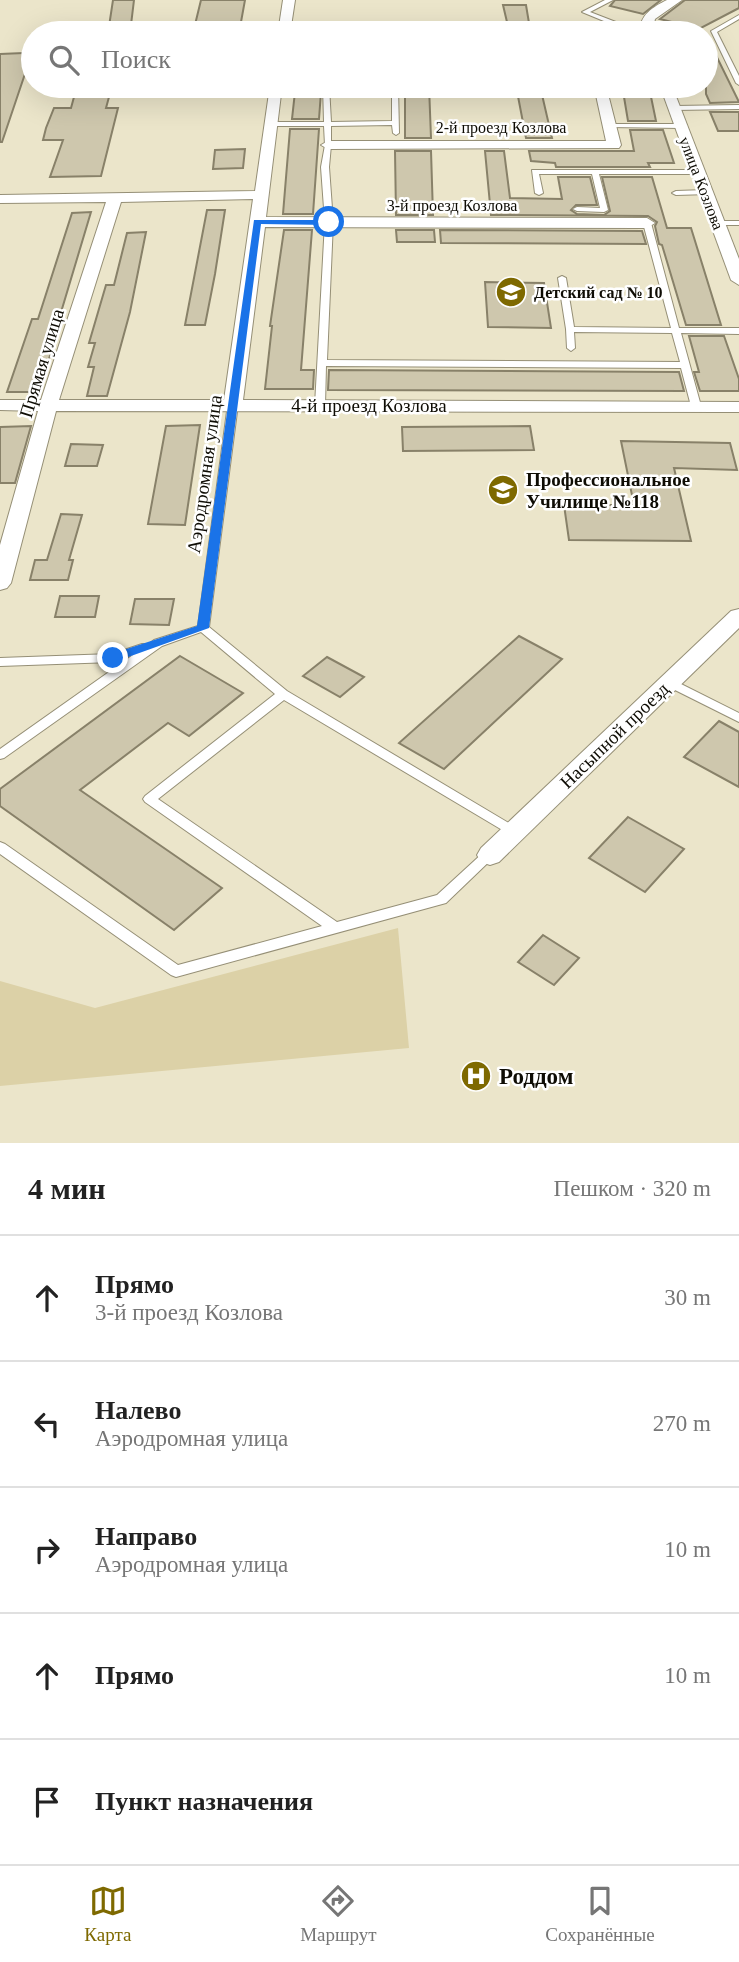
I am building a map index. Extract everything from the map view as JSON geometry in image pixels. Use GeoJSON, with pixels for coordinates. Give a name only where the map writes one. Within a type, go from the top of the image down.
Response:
{"type":"FeatureCollection","features":[{"type":"Feature","properties":{"kind":"street"},"geometry":{"type":"LineString","coordinates":[[286,21],[289,0]]}},
{"type":"Feature","properties":{"kind":"street"},"geometry":{"type":"LineString","coordinates":[[649,21],[652,13],[677,0]]}},
{"type":"Feature","properties":{"kind":"street","name":"Аэродромная улица"},"geometry":{"type":"LineString","coordinates":[[233,404],[273,98]]}},
{"type":"Feature","properties":{"kind":"street"},"geometry":{"type":"LineString","coordinates":[[603,98],[610,125]]}},
{"type":"Feature","properties":{"kind":"street","name":"улица Козлова"},"geometry":{"type":"LineString","coordinates":[[670,98],[739,280]]}},
{"type":"Feature","properties":{"kind":"street","name":"2-й проезд Козлова"},"geometry":{"type":"LineString","coordinates":[[328,145],[614,145],[610,125]]}},
{"type":"Feature","properties":{"kind":"street"},"geometry":{"type":"LineString","coordinates":[[0,199],[260,195]]}},
{"type":"Feature","properties":{"kind":"street","name":"Прямая улица"},"geometry":{"type":"LineString","coordinates":[[0,583],[48,406],[115,197]]}},
{"type":"Feature","properties":{"kind":"street","name":"3-й проезд Козлова"},"geometry":{"type":"LineString","coordinates":[[257,222],[647,223]]}},
{"type":"Feature","properties":{"kind":"street","name":"4-й проезд Козлова"},"geometry":{"type":"LineString","coordinates":[[0,405],[739,407]]}},
{"type":"Feature","properties":{"kind":"street","name":"Насыпной проезд"},"geometry":{"type":"LineString","coordinates":[[490,855],[739,616]]}},
{"type":"Feature","properties":{"kind":"lane"},"geometry":{"type":"LineString","coordinates":[[609,21],[585,12],[610,0]]}},
{"type":"Feature","properties":{"kind":"lane"},"geometry":{"type":"LineString","coordinates":[[718,29],[739,17]]}},
{"type":"Feature","properties":{"kind":"lane"},"geometry":{"type":"LineString","coordinates":[[718,39],[739,83]]}},
{"type":"Feature","properties":{"kind":"lane"},"geometry":{"type":"LineString","coordinates":[[320,405],[329,222],[325,167],[328,145],[327,98]]}},
{"type":"Feature","properties":{"kind":"lane"},"geometry":{"type":"LineString","coordinates":[[395,98],[396,133]]}},
{"type":"Feature","properties":{"kind":"lane"},"geometry":{"type":"LineString","coordinates":[[674,108],[739,107]]}},
{"type":"Feature","properties":{"kind":"lane"},"geometry":{"type":"LineString","coordinates":[[270,124],[396,123]]}},
{"type":"Feature","properties":{"kind":"lane"},"geometry":{"type":"LineString","coordinates":[[610,125],[681,126]]}},
{"type":"Feature","properties":{"kind":"lane"},"geometry":{"type":"LineString","coordinates":[[539,192],[535,172],[698,172]]}},
{"type":"Feature","properties":{"kind":"lane"},"geometry":{"type":"LineString","coordinates":[[577,209],[604,210],[595,172]]}},
{"type":"Feature","properties":{"kind":"lane"},"geometry":{"type":"LineString","coordinates":[[676,193],[706,192]]}},
{"type":"Feature","properties":{"kind":"lane"},"geometry":{"type":"LineString","coordinates":[[647,223],[696,406]]}},
{"type":"Feature","properties":{"kind":"lane"},"geometry":{"type":"LineString","coordinates":[[719,223],[739,223]]}},
{"type":"Feature","properties":{"kind":"lane"},"geometry":{"type":"LineString","coordinates":[[562,278],[572,348]]}},
{"type":"Feature","properties":{"kind":"lane"},"geometry":{"type":"LineString","coordinates":[[570,329],[739,331]]}},
{"type":"Feature","properties":{"kind":"lane"},"geometry":{"type":"LineString","coordinates":[[322,363],[686,365]]}},
{"type":"Feature","properties":{"kind":"lane","name":"Аэродромная улица"},"geometry":{"type":"LineString","coordinates":[[203,628],[233,404]]}},
{"type":"Feature","properties":{"kind":"lane"},"geometry":{"type":"LineString","coordinates":[[0,662],[113,658],[203,628],[283,694],[513,831]]}},
{"type":"Feature","properties":{"kind":"lane"},"geometry":{"type":"LineString","coordinates":[[0,755],[158,643]]}},
{"type":"Feature","properties":{"kind":"lane"},"geometry":{"type":"LineString","coordinates":[[669,682],[739,718]]}},
{"type":"Feature","properties":{"kind":"lane"},"geometry":{"type":"LineString","coordinates":[[283,694],[149,799],[335,928]]}},
{"type":"Feature","properties":{"kind":"lane"},"geometry":{"type":"LineString","coordinates":[[0,847],[176,971],[441,899],[490,855]]}},
{"type":"Feature","properties":{"kind":"shaded area"},"geometry":{"type":"Polygon","coordinates":[[[398,928],[409,1048],[0,1086],[0,981],[95,1008],[398,928]]]}},
{"type":"Feature","properties":{"kind":"building"},"geometry":{"type":"Polygon","coordinates":[[[113,0],[134,0],[131,21],[110,21],[113,0]]]}},
{"type":"Feature","properties":{"kind":"building"},"geometry":{"type":"Polygon","coordinates":[[[201,0],[245,0],[241,21],[196,21],[201,0]]]}},
{"type":"Feature","properties":{"kind":"building"},"geometry":{"type":"Polygon","coordinates":[[[615,0],[661,0],[643,14],[610,6],[615,0]]]}},
{"type":"Feature","properties":{"kind":"building"},"geometry":{"type":"Polygon","coordinates":[[[685,0],[739,0],[739,8],[714,21],[660,19],[685,0]]]}},
{"type":"Feature","properties":{"kind":"building"},"geometry":{"type":"Polygon","coordinates":[[[503,5],[526,5],[529,21],[507,21],[503,5]]]}},
{"type":"Feature","properties":{"kind":"building"},"geometry":{"type":"Polygon","coordinates":[[[21,53],[21,86],[2,142],[0,142],[0,54],[21,53]]]}},
{"type":"Feature","properties":{"kind":"building"},"geometry":{"type":"Polygon","coordinates":[[[718,59],[739,102],[710,103],[708,98],[718,98],[718,59]]]}},
{"type":"Feature","properties":{"kind":"building"},"geometry":{"type":"Polygon","coordinates":[[[74,98],[109,98],[106,108],[118,108],[101,176],[50,177],[63,140],[43,140],[46,128],[54,108],[71,108],[74,98]]]}},
{"type":"Feature","properties":{"kind":"building"},"geometry":{"type":"Polygon","coordinates":[[[294,98],[321,98],[319,119],[292,119],[294,98]]]}},
{"type":"Feature","properties":{"kind":"building"},"geometry":{"type":"Polygon","coordinates":[[[405,98],[429,98],[431,138],[405,138],[405,98]]]}},
{"type":"Feature","properties":{"kind":"building"},"geometry":{"type":"Polygon","coordinates":[[[518,98],[543,98],[552,138],[526,138],[518,98]]]}},
{"type":"Feature","properties":{"kind":"building"},"geometry":{"type":"Polygon","coordinates":[[[624,98],[651,98],[656,121],[628,121],[624,98]]]}},
{"type":"Feature","properties":{"kind":"building"},"geometry":{"type":"Polygon","coordinates":[[[710,112],[739,112],[739,131],[718,131],[710,112]]]}},
{"type":"Feature","properties":{"kind":"building"},"geometry":{"type":"Polygon","coordinates":[[[290,129],[319,129],[313,214],[283,214],[290,129]]]}},
{"type":"Feature","properties":{"kind":"building"},"geometry":{"type":"Polygon","coordinates":[[[630,130],[663,130],[674,163],[648,163],[650,167],[556,167],[555,163],[531,161],[529,151],[634,151],[630,130]]]}},
{"type":"Feature","properties":{"kind":"building"},"geometry":{"type":"Polygon","coordinates":[[[245,149],[243,168],[213,169],[215,150],[245,149]]]}},
{"type":"Feature","properties":{"kind":"building"},"geometry":{"type":"Polygon","coordinates":[[[395,151],[431,151],[433,215],[396,215],[395,151]]]}},
{"type":"Feature","properties":{"kind":"building"},"geometry":{"type":"Polygon","coordinates":[[[485,151],[504,151],[510,198],[562,199],[558,177],[590,177],[597,205],[576,205],[571,210],[577,214],[604,215],[610,211],[602,177],[652,177],[667,228],[691,228],[721,325],[686,325],[662,245],[659,244],[655,226],[657,222],[648,216],[491,215],[485,151]]]}},
{"type":"Feature","properties":{"kind":"building"},"geometry":{"type":"Polygon","coordinates":[[[207,210],[225,210],[215,274],[205,325],[185,325],[207,210]]]}},
{"type":"Feature","properties":{"kind":"building"},"geometry":{"type":"Polygon","coordinates":[[[91,212],[59,319],[62,319],[60,328],[37,392],[7,392],[32,319],[38,319],[72,213],[91,212]]]}},
{"type":"Feature","properties":{"kind":"building"},"geometry":{"type":"Polygon","coordinates":[[[284,230],[312,230],[301,370],[314,370],[313,389],[265,389],[270,326],[284,230]]]}},
{"type":"Feature","properties":{"kind":"building"},"geometry":{"type":"Polygon","coordinates":[[[396,230],[434,230],[435,242],[397,242],[396,230]]]}},
{"type":"Feature","properties":{"kind":"building"},"geometry":{"type":"Polygon","coordinates":[[[440,230],[642,231],[646,244],[441,243],[440,230]]]}},
{"type":"Feature","properties":{"kind":"building"},"geometry":{"type":"Polygon","coordinates":[[[146,232],[130,312],[107,396],[87,396],[94,367],[88,367],[95,343],[89,343],[106,285],[114,285],[127,233],[146,232]]]}},
{"type":"Feature","properties":{"kind":"building"},"geometry":{"type":"Polygon","coordinates":[[[485,282],[544,283],[551,328],[488,327],[485,282]]]}},
{"type":"Feature","properties":{"kind":"building"},"geometry":{"type":"Polygon","coordinates":[[[689,336],[724,336],[739,379],[739,391],[700,391],[694,372],[699,372],[689,336]]]}},
{"type":"Feature","properties":{"kind":"building"},"geometry":{"type":"Polygon","coordinates":[[[329,370],[679,372],[684,391],[328,390],[329,370]]]}},
{"type":"Feature","properties":{"kind":"building"},"geometry":{"type":"Polygon","coordinates":[[[200,425],[185,525],[148,524],[166,426],[200,425]]]}},
{"type":"Feature","properties":{"kind":"building"},"geometry":{"type":"Polygon","coordinates":[[[31,426],[15,483],[0,483],[0,427],[31,426]]]}},
{"type":"Feature","properties":{"kind":"building"},"geometry":{"type":"Polygon","coordinates":[[[530,426],[534,450],[403,451],[402,427],[530,426]]]}},
{"type":"Feature","properties":{"kind":"building"},"geometry":{"type":"Polygon","coordinates":[[[621,441],[730,443],[737,470],[674,468],[691,541],[569,540],[564,505],[634,505],[621,441]]]}},
{"type":"Feature","properties":{"kind":"building"},"geometry":{"type":"Polygon","coordinates":[[[71,444],[103,445],[97,466],[65,466],[71,444]]]}},
{"type":"Feature","properties":{"kind":"building"},"geometry":{"type":"Polygon","coordinates":[[[61,514],[82,515],[69,560],[73,560],[68,580],[30,580],[35,560],[47,560],[61,514]]]}},
{"type":"Feature","properties":{"kind":"building"},"geometry":{"type":"Polygon","coordinates":[[[60,596],[99,596],[95,617],[55,617],[60,596]]]}},
{"type":"Feature","properties":{"kind":"building"},"geometry":{"type":"Polygon","coordinates":[[[135,599],[174,599],[169,625],[130,624],[135,599]]]}},
{"type":"Feature","properties":{"kind":"building"},"geometry":{"type":"Polygon","coordinates":[[[519,636],[562,659],[444,769],[399,743],[519,636]]]}},
{"type":"Feature","properties":{"kind":"building"},"geometry":{"type":"Polygon","coordinates":[[[180,656],[243,693],[189,736],[168,723],[80,790],[222,888],[174,930],[0,806],[0,789],[180,656]]]}},
{"type":"Feature","properties":{"kind":"building"},"geometry":{"type":"Polygon","coordinates":[[[327,657],[364,677],[340,697],[303,676],[327,657]]]}},
{"type":"Feature","properties":{"kind":"building"},"geometry":{"type":"Polygon","coordinates":[[[719,721],[739,732],[739,787],[684,757],[719,721]]]}},
{"type":"Feature","properties":{"kind":"building"},"geometry":{"type":"Polygon","coordinates":[[[628,817],[684,849],[645,892],[589,858],[628,817]]]}},
{"type":"Feature","properties":{"kind":"building"},"geometry":{"type":"Polygon","coordinates":[[[543,935],[579,958],[554,985],[518,962],[543,935]]]}},
{"type":"Feature","properties":{"kind":"place","name":"Детский сад № 10"},"geometry":{"type":"Point","coordinates":[511,292]}},
{"type":"Feature","properties":{"kind":"place","name":"Профессиональное Училище №118"},"geometry":{"type":"Point","coordinates":[503,490]}},
{"type":"Feature","properties":{"kind":"place","name":"Роддом"},"geometry":{"type":"Point","coordinates":[476,1076]}},
{"type":"Feature","properties":{"kind":"route"},"geometry":{"type":"LineString","coordinates":[[113,658],[203,628],[257,222],[329,222]]}}]}
